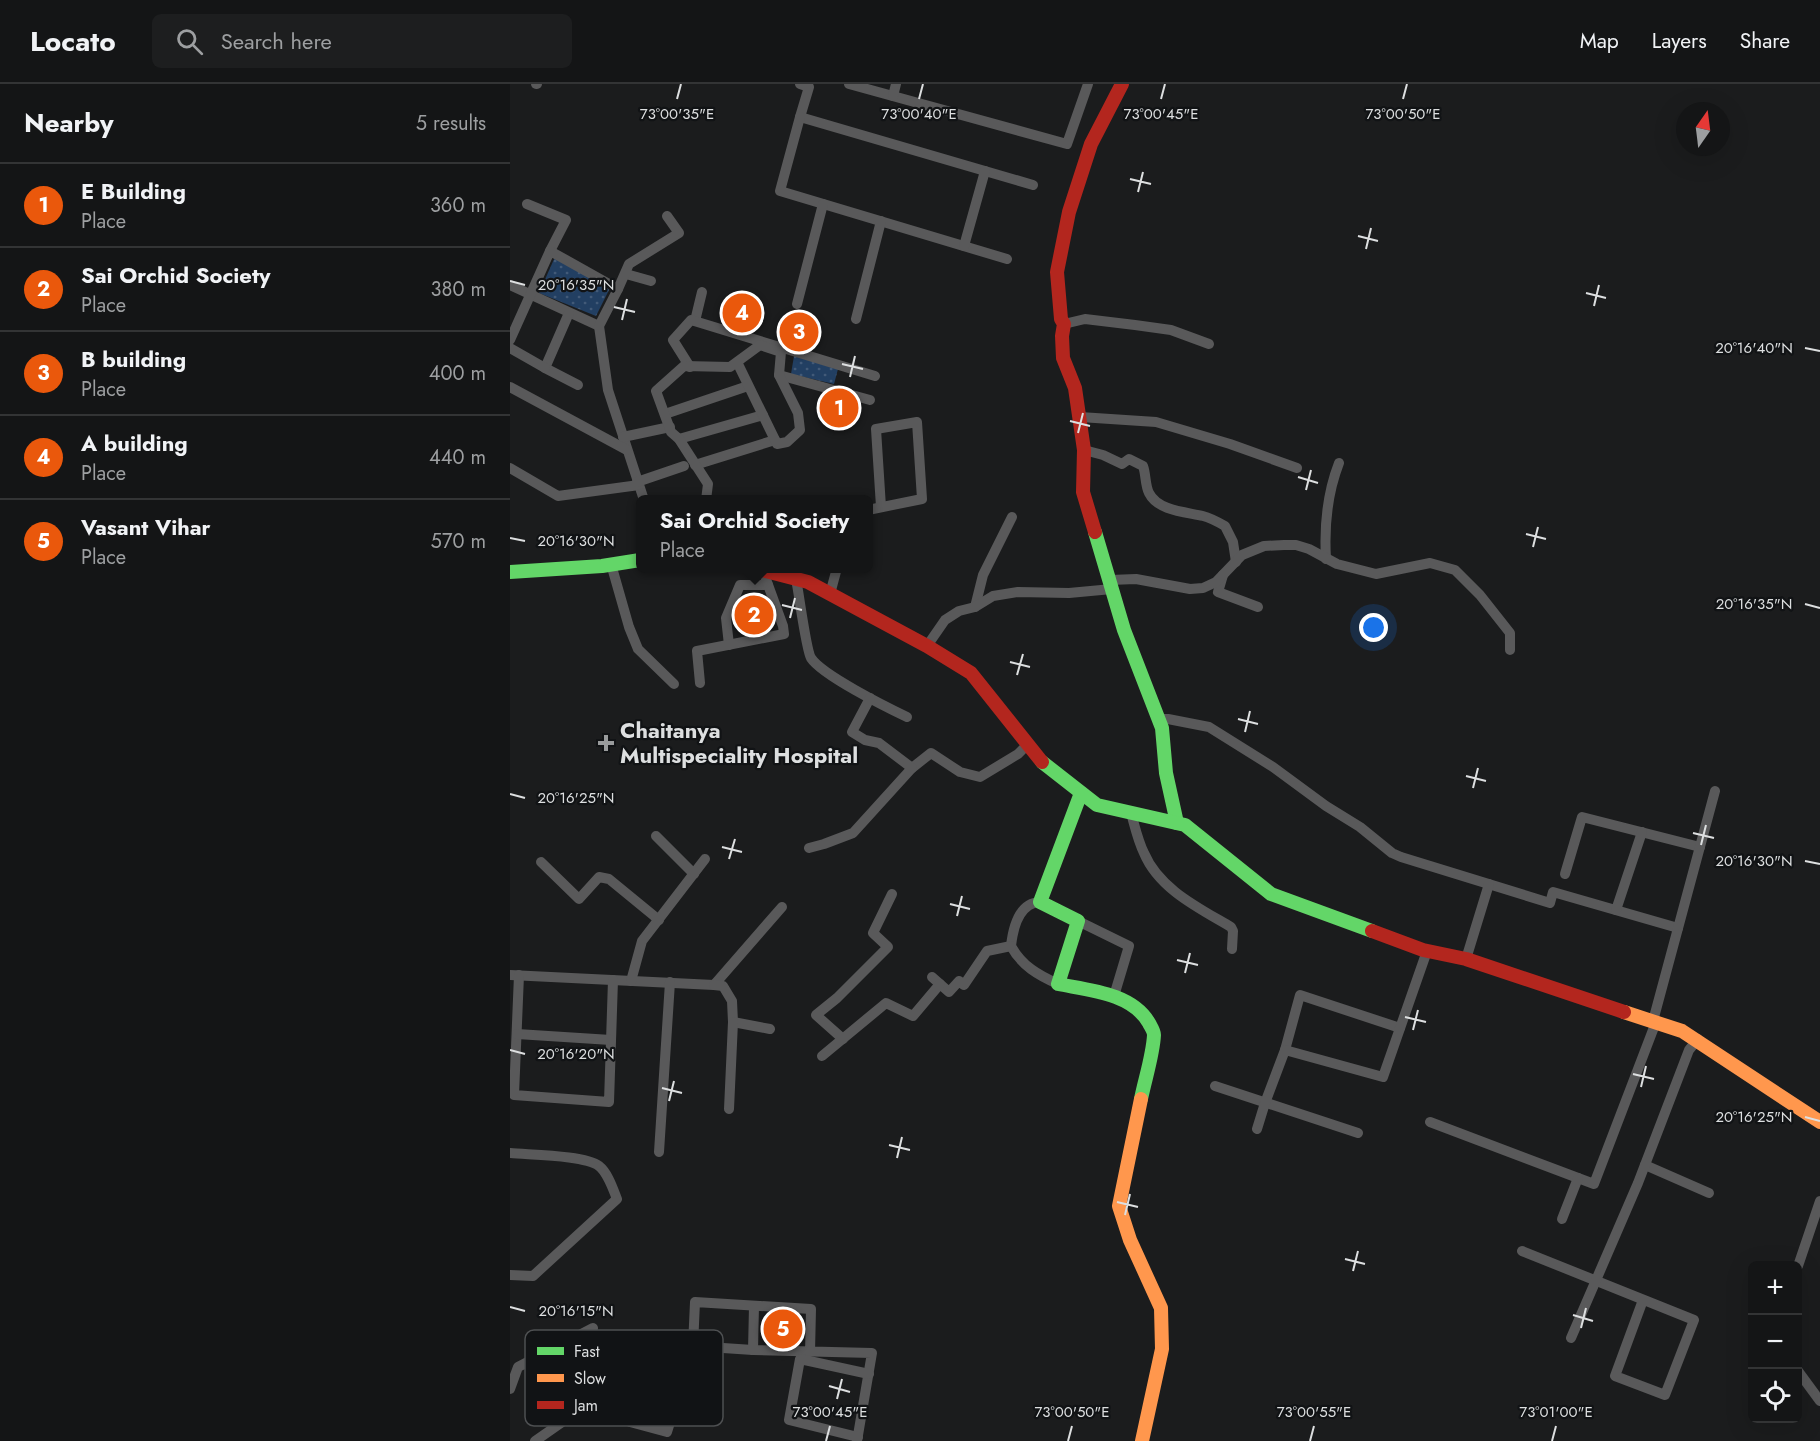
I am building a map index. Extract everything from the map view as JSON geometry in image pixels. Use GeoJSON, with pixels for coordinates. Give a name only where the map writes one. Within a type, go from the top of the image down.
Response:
{"type":"FeatureCollection","features":[{"type":"Feature","properties":{"kind":"street"},"geometry":{"type":"LineString","coordinates":[[800,84],[809,87],[780,191],[1007,259]]}},
{"type":"Feature","properties":{"kind":"street"},"geometry":{"type":"LineString","coordinates":[[849,84],[1067,144],[1088,84]]}},
{"type":"Feature","properties":{"kind":"street"},"geometry":{"type":"LineString","coordinates":[[893,96],[896,84]]}},
{"type":"Feature","properties":{"kind":"street"},"geometry":{"type":"LineString","coordinates":[[1122,84],[1087,155],[1062,240],[1056,276],[1061,319],[1064,324],[1063,358],[1075,388],[1080,417],[1084,450],[1083,492],[1124,630],[1162,728],[1166,773],[1177,823]]}},
{"type":"Feature","properties":{"kind":"street"},"geometry":{"type":"LineString","coordinates":[[800,117],[1033,185]]}},
{"type":"Feature","properties":{"kind":"street"},"geometry":{"type":"LineString","coordinates":[[964,246],[985,171]]}},
{"type":"Feature","properties":{"kind":"street"},"geometry":{"type":"LineString","coordinates":[[510,340],[566,220],[527,204]]}},
{"type":"Feature","properties":{"kind":"street"},"geometry":{"type":"LineString","coordinates":[[797,304],[823,204]]}},
{"type":"Feature","properties":{"kind":"street"},"geometry":{"type":"LineString","coordinates":[[642,495],[608,390],[599,326],[629,264],[679,233],[668,216]]}},
{"type":"Feature","properties":{"kind":"street"},"geometry":{"type":"LineString","coordinates":[[856,319],[881,221]]}},
{"type":"Feature","properties":{"kind":"street"},"geometry":{"type":"LineString","coordinates":[[550,251],[618,289]]}},
{"type":"Feature","properties":{"kind":"street"},"geometry":{"type":"LineString","coordinates":[[626,274],[651,281]]}},
{"type":"Feature","properties":{"kind":"street"},"geometry":{"type":"LineString","coordinates":[[510,285],[599,326]]}},
{"type":"Feature","properties":{"kind":"street"},"geometry":{"type":"LineString","coordinates":[[695,321],[702,292]]}},
{"type":"Feature","properties":{"kind":"street"},"geometry":{"type":"LineString","coordinates":[[544,368],[569,313]]}},
{"type":"Feature","properties":{"kind":"street"},"geometry":{"type":"LineString","coordinates":[[1064,324],[1084,319],[1135,325],[1171,330],[1209,344]]}},
{"type":"Feature","properties":{"kind":"street"},"geometry":{"type":"LineString","coordinates":[[690,367],[673,340],[691,320],[875,376]]}},
{"type":"Feature","properties":{"kind":"street"},"geometry":{"type":"LineString","coordinates":[[707,495],[708,484],[690,465],[679,439],[672,432],[656,391],[684,366],[730,367],[760,345],[782,352],[779,375],[798,413],[800,430],[787,442],[777,444],[737,362]]}},
{"type":"Feature","properties":{"kind":"street"},"geometry":{"type":"LineString","coordinates":[[510,348],[578,385]]}},
{"type":"Feature","properties":{"kind":"street"},"geometry":{"type":"LineString","coordinates":[[779,375],[870,400]]}},
{"type":"Feature","properties":{"kind":"street"},"geometry":{"type":"LineString","coordinates":[[665,414],[748,386]]}},
{"type":"Feature","properties":{"kind":"street"},"geometry":{"type":"LineString","coordinates":[[510,387],[627,450]]}},
{"type":"Feature","properties":{"kind":"street"},"geometry":{"type":"LineString","coordinates":[[679,439],[763,415]]}},
{"type":"Feature","properties":{"kind":"street"},"geometry":{"type":"LineString","coordinates":[[1080,417],[1156,422],[1230,444],[1297,468]]}},
{"type":"Feature","properties":{"kind":"street"},"geometry":{"type":"LineString","coordinates":[[873,509],[922,499],[917,422],[876,429],[881,507]]}},
{"type":"Feature","properties":{"kind":"street"},"geometry":{"type":"LineString","coordinates":[[623,437],[670,427]]}},
{"type":"Feature","properties":{"kind":"street"},"geometry":{"type":"LineString","coordinates":[[510,468],[558,496],[638,483],[775,440]]}},
{"type":"Feature","properties":{"kind":"street"},"geometry":{"type":"LineString","coordinates":[[1084,450],[1104,455],[1122,464],[1129,459],[1143,465],[1147,475],[1148,492],[1158,503],[1172,509],[1207,517],[1225,526],[1233,542],[1236,562]]}},
{"type":"Feature","properties":{"kind":"street"},"geometry":{"type":"LineString","coordinates":[[1326,559],[1325,530],[1329,500],[1332,481],[1340,463]]}},
{"type":"Feature","properties":{"kind":"street"},"geometry":{"type":"LineString","coordinates":[[975,607],[984,575],[1012,517]]}},
{"type":"Feature","properties":{"kind":"street"},"geometry":{"type":"LineString","coordinates":[[927,646],[945,620],[993,596],[1018,592],[1069,593],[1136,579],[1190,589],[1203,588],[1216,582],[1242,555],[1252,550],[1264,546],[1296,545],[1355,570],[1376,574],[1430,563],[1455,570],[1503,622],[1510,633],[1510,650]]}},
{"type":"Feature","properties":{"kind":"street"},"geometry":{"type":"LineString","coordinates":[[510,572],[636,561]]}},
{"type":"Feature","properties":{"kind":"street"},"geometry":{"type":"LineString","coordinates":[[611,564],[629,627],[638,649],[674,684]]}},
{"type":"Feature","properties":{"kind":"street"},"geometry":{"type":"LineString","coordinates":[[700,683],[697,651],[784,634],[768,585],[760,573]]}},
{"type":"Feature","properties":{"kind":"street"},"geometry":{"type":"LineString","coordinates":[[771,573],[808,582],[927,646],[971,673],[1045,766],[1097,805],[1185,825],[1271,894],[1427,951],[1466,959],[1682,1030],[1820,1122]]}},
{"type":"Feature","properties":{"kind":"street"},"geometry":{"type":"LineString","coordinates":[[830,594],[836,573]]}},
{"type":"Feature","properties":{"kind":"street"},"geometry":{"type":"LineString","coordinates":[[1223,575],[1218,592],[1258,607]]}},
{"type":"Feature","properties":{"kind":"street"},"geometry":{"type":"LineString","coordinates":[[796,579],[810,657],[828,672],[870,698],[907,717]]}},
{"type":"Feature","properties":{"kind":"street"},"geometry":{"type":"LineString","coordinates":[[729,645],[726,618],[740,585],[768,585]]}},
{"type":"Feature","properties":{"kind":"street"},"geometry":{"type":"LineString","coordinates":[[870,698],[852,732],[864,740],[879,743],[912,768]]}},
{"type":"Feature","properties":{"kind":"street"},"geometry":{"type":"LineString","coordinates":[[1158,719],[1209,728],[1273,767],[1326,806],[1360,827],[1392,853],[1550,903],[1553,892],[1678,928]]}},
{"type":"Feature","properties":{"kind":"street"},"geometry":{"type":"LineString","coordinates":[[809,848],[853,833],[912,768],[931,753],[960,772],[980,777],[1018,754],[1028,744]]}},
{"type":"Feature","properties":{"kind":"street"},"geometry":{"type":"LineString","coordinates":[[1430,1122],[1593,1184],[1654,1022],[1715,791]]}},
{"type":"Feature","properties":{"kind":"street"},"geometry":{"type":"LineString","coordinates":[[1040,902],[1081,793]]}},
{"type":"Feature","properties":{"kind":"street"},"geometry":{"type":"LineString","coordinates":[[1131,813],[1144,856],[1160,879],[1195,906],[1231,927],[1233,931],[1232,949]]}},
{"type":"Feature","properties":{"kind":"street"},"geometry":{"type":"LineString","coordinates":[[1565,874],[1582,817],[1700,847]]}},
{"type":"Feature","properties":{"kind":"street"},"geometry":{"type":"LineString","coordinates":[[1616,910],[1642,832]]}},
{"type":"Feature","properties":{"kind":"street"},"geometry":{"type":"LineString","coordinates":[[656,836],[694,874]]}},
{"type":"Feature","properties":{"kind":"street"},"geometry":{"type":"LineString","coordinates":[[631,981],[642,942],[705,859]]}},
{"type":"Feature","properties":{"kind":"street"},"geometry":{"type":"LineString","coordinates":[[540,862],[579,899],[599,877],[609,879],[658,920]]}},
{"type":"Feature","properties":{"kind":"street"},"geometry":{"type":"LineString","coordinates":[[1466,959],[1489,884]]}},
{"type":"Feature","properties":{"kind":"street"},"geometry":{"type":"LineString","coordinates":[[843,1039],[816,1015],[837,998],[888,947],[873,933],[892,894]]}},
{"type":"Feature","properties":{"kind":"street"},"geometry":{"type":"LineString","coordinates":[[1114,996],[1129,946],[1040,902],[1032,902],[1024,909],[1016,921],[1011,946],[1018,958],[1031,971],[1058,984],[1114,996],[1144,1013],[1154,1033],[1119,1206],[1130,1240],[1161,1308],[1162,1349],[1142,1441]]}},
{"type":"Feature","properties":{"kind":"street"},"geometry":{"type":"LineString","coordinates":[[714,985],[782,907]]}},
{"type":"Feature","properties":{"kind":"street"},"geometry":{"type":"LineString","coordinates":[[1058,984],[1078,921]]}},
{"type":"Feature","properties":{"kind":"street"},"geometry":{"type":"LineString","coordinates":[[822,1056],[886,1003],[913,1016],[936,981],[949,992],[959,981],[964,985],[987,951],[1011,946]]}},
{"type":"Feature","properties":{"kind":"street"},"geometry":{"type":"LineString","coordinates":[[1285,1050],[1383,1077],[1427,951]]}},
{"type":"Feature","properties":{"kind":"street"},"geometry":{"type":"LineString","coordinates":[[613,980],[609,1102],[512,1095],[517,1034],[515,975],[670,982],[723,986],[732,1001],[729,1109]]}},
{"type":"Feature","properties":{"kind":"street"},"geometry":{"type":"LineString","coordinates":[[659,1152],[670,982]]}},
{"type":"Feature","properties":{"kind":"street"},"geometry":{"type":"LineString","coordinates":[[1257,1129],[1285,1050],[1300,995],[1400,1028]]}},
{"type":"Feature","properties":{"kind":"street"},"geometry":{"type":"LineString","coordinates":[[733,1022],[770,1029]]}},
{"type":"Feature","properties":{"kind":"street"},"geometry":{"type":"LineString","coordinates":[[517,1034],[611,1040]]}},
{"type":"Feature","properties":{"kind":"street"},"geometry":{"type":"LineString","coordinates":[[1571,1338],[1645,1165],[1689,1050],[1698,1039]]}},
{"type":"Feature","properties":{"kind":"street"},"geometry":{"type":"LineString","coordinates":[[1215,1086],[1358,1133]]}},
{"type":"Feature","properties":{"kind":"street"},"geometry":{"type":"LineString","coordinates":[[510,1153],[580,1159],[599,1166],[611,1183],[617,1199],[533,1276],[510,1275]]}},
{"type":"Feature","properties":{"kind":"street"},"geometry":{"type":"LineString","coordinates":[[1645,1165],[1708,1193]]}},
{"type":"Feature","properties":{"kind":"street"},"geometry":{"type":"LineString","coordinates":[[1562,1219],[1578,1178]]}},
{"type":"Feature","properties":{"kind":"street"},"geometry":{"type":"LineString","coordinates":[[1799,1261],[1820,1201]]}},
{"type":"Feature","properties":{"kind":"street"},"geometry":{"type":"LineString","coordinates":[[1522,1251],[1694,1320],[1665,1395],[1614,1376],[1643,1300]]}},
{"type":"Feature","properties":{"kind":"street"},"geometry":{"type":"LineString","coordinates":[[694,1330],[695,1302],[811,1309],[810,1352]]}},
{"type":"Feature","properties":{"kind":"street"},"geometry":{"type":"LineString","coordinates":[[753,1350],[754,1306]]}},
{"type":"Feature","properties":{"kind":"street"},"geometry":{"type":"LineString","coordinates":[[588,1330],[592,1328]]}},
{"type":"Feature","properties":{"kind":"street"},"geometry":{"type":"LineString","coordinates":[[723,1348],[872,1353],[858,1439],[789,1420],[800,1359],[868,1374]]}},
{"type":"Feature","properties":{"kind":"street"},"geometry":{"type":"LineString","coordinates":[[510,1389],[518,1367],[525,1363]]}},
{"type":"Feature","properties":{"kind":"street"},"geometry":{"type":"LineString","coordinates":[[1802,1378],[1820,1401]]}},
{"type":"Feature","properties":{"kind":"street"},"geometry":{"type":"LineString","coordinates":[[535,1441],[556,1426]]}},
{"type":"Feature","properties":{"kind":"street"},"geometry":{"type":"LineString","coordinates":[[645,1426],[667,1432],[669,1426]]}},
{"type":"Feature","properties":{"kind":"shaded area"},"geometry":{"type":"Polygon","coordinates":[[[555,257],[610,288],[596,316],[539,293],[555,257]]]}},
{"type":"Feature","properties":{"kind":"shaded area"},"geometry":{"type":"Polygon","coordinates":[[[794,356],[838,369],[834,384],[791,374],[794,356]]]}},
{"type":"Feature","properties":{"kind":"traffic: fast"},"geometry":{"type":"LineString","coordinates":[[1095,532],[1124,630],[1162,728],[1166,773],[1177,823]]}},
{"type":"Feature","properties":{"kind":"traffic: fast"},"geometry":{"type":"LineString","coordinates":[[510,572],[602,566],[636,561]]}},
{"type":"Feature","properties":{"kind":"traffic: fast"},"geometry":{"type":"LineString","coordinates":[[1042,762],[1097,805],[1185,825],[1271,894],[1372,931]]}},
{"type":"Feature","properties":{"kind":"traffic: fast"},"geometry":{"type":"LineString","coordinates":[[1081,793],[1040,902],[1078,921],[1058,984],[1108,994],[1121,999],[1132,1005],[1149,1023],[1154,1035],[1141,1099]]}},
{"type":"Feature","properties":{"kind":"traffic: slow"},"geometry":{"type":"LineString","coordinates":[[1624,1012],[1682,1031],[1820,1122]]}},
{"type":"Feature","properties":{"kind":"traffic: slow"},"geometry":{"type":"LineString","coordinates":[[1141,1099],[1119,1206],[1130,1240],[1161,1308],[1162,1349],[1142,1441]]}},
{"type":"Feature","properties":{"kind":"traffic: jam"},"geometry":{"type":"LineString","coordinates":[[1095,532],[1083,492],[1084,450],[1075,388],[1063,358],[1064,324],[1061,319],[1057,272],[1069,212],[1091,144],[1122,84]]}},
{"type":"Feature","properties":{"kind":"traffic: jam"},"geometry":{"type":"LineString","coordinates":[[773,573],[808,582],[927,646],[971,673],[1042,762]]}},
{"type":"Feature","properties":{"kind":"traffic: jam"},"geometry":{"type":"LineString","coordinates":[[1372,931],[1423,950],[1466,959],[1624,1012]]}},
{"type":"Feature","properties":{"kind":"place","name":"A building"},"geometry":{"type":"Point","coordinates":[742,313]}},
{"type":"Feature","properties":{"kind":"place","name":"B building"},"geometry":{"type":"Point","coordinates":[799,332]}},
{"type":"Feature","properties":{"kind":"place","name":"E Building"},"geometry":{"type":"Point","coordinates":[839,408]}},
{"type":"Feature","properties":{"kind":"place","name":"Sai Orchid Society"},"geometry":{"type":"Point","coordinates":[754,615]}},
{"type":"Feature","properties":{"kind":"place","name":"Chaitanya Multispeciality Hospital"},"geometry":{"type":"Point","coordinates":[606,743]}},
{"type":"Feature","properties":{"kind":"place","name":"Vasant Vihar"},"geometry":{"type":"Point","coordinates":[783,1329]}}]}
